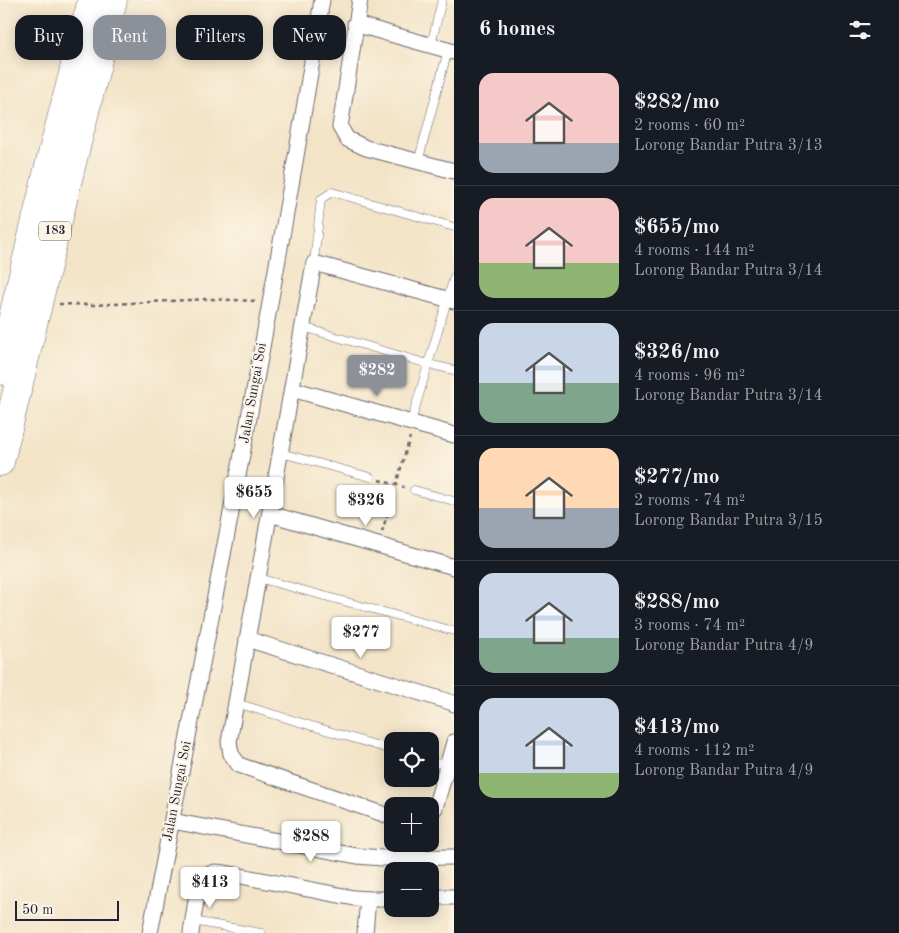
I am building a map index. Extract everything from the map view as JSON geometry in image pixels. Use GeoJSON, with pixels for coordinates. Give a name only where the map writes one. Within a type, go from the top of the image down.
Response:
{"type":"FeatureCollection","features":[{"type":"Feature","properties":{"kind":"highway","name":"183"},"geometry":{"type":"LineString","coordinates":[[0,370],[48,170],[92,0]]}},
{"type":"Feature","properties":{"kind":"highway","name":"183"},"geometry":{"type":"LineString","coordinates":[[0,462],[71,165],[113,0]]}},
{"type":"Feature","properties":{"kind":"street","name":"Jalan Sungai Soi"},"geometry":{"type":"LineString","coordinates":[[150,933],[222,565],[322,0]]}},
{"type":"Feature","properties":{"kind":"street"},"geometry":{"type":"LineString","coordinates":[[360,0],[340,127],[346,139],[366,148],[454,171]]}},
{"type":"Feature","properties":{"kind":"street"},"geometry":{"type":"LineString","coordinates":[[355,24],[451,51]]}},
{"type":"Feature","properties":{"kind":"street"},"geometry":{"type":"LineString","coordinates":[[384,814],[239,765],[231,754],[229,742],[314,263],[451,300]]}},
{"type":"Feature","properties":{"kind":"street"},"geometry":{"type":"LineString","coordinates":[[3,297],[24,269]]}},
{"type":"Feature","properties":{"kind":"street"},"geometry":{"type":"LineString","coordinates":[[292,389],[454,435]]}},
{"type":"Feature","properties":{"kind":"street"},"geometry":{"type":"LineString","coordinates":[[270,514],[454,568]]}},
{"type":"Feature","properties":{"kind":"street"},"geometry":{"type":"LineString","coordinates":[[248,639],[454,704]]}},
{"type":"Feature","properties":{"kind":"street"},"geometry":{"type":"LineString","coordinates":[[438,797],[454,742]]}},
{"type":"Feature","properties":{"kind":"street"},"geometry":{"type":"LineString","coordinates":[[172,821],[357,856],[454,858]]}},
{"type":"Feature","properties":{"kind":"street"},"geometry":{"type":"LineString","coordinates":[[192,927],[198,887],[207,875],[215,872],[368,900],[384,899]]}},
{"type":"Feature","properties":{"kind":"street"},"geometry":{"type":"LineString","coordinates":[[439,898],[454,897]]}},
{"type":"Feature","properties":{"kind":"street"},"geometry":{"type":"LineString","coordinates":[[365,933],[368,900]]}},
{"type":"Feature","properties":{"kind":"lane"},"geometry":{"type":"LineString","coordinates":[[431,45],[442,0]]}},
{"type":"Feature","properties":{"kind":"lane"},"geometry":{"type":"LineString","coordinates":[[418,162],[451,51]]}},
{"type":"Feature","properties":{"kind":"lane"},"geometry":{"type":"LineString","coordinates":[[314,263],[321,199],[332,192],[454,227]]}},
{"type":"Feature","properties":{"kind":"lane"},"geometry":{"type":"LineString","coordinates":[[412,422],[428,364],[451,300],[454,278]]}},
{"type":"Feature","properties":{"kind":"lane"},"geometry":{"type":"LineString","coordinates":[[303,327],[454,370]]}},
{"type":"Feature","properties":{"kind":"lane"},"geometry":{"type":"LineString","coordinates":[[280,453],[370,477]]}},
{"type":"Feature","properties":{"kind":"lane"},"geometry":{"type":"LineString","coordinates":[[414,490],[454,501]]}},
{"type":"Feature","properties":{"kind":"lane"},"geometry":{"type":"LineString","coordinates":[[258,578],[454,631]]}},
{"type":"Feature","properties":{"kind":"lane"},"geometry":{"type":"LineString","coordinates":[[236,704],[384,748]]}},
{"type":"Feature","properties":{"kind":"lane"},"geometry":{"type":"LineString","coordinates":[[439,764],[447,766]]}},
{"type":"Feature","properties":{"kind":"lane"},"geometry":{"type":"LineString","coordinates":[[192,927],[261,933]]}},
{"type":"Feature","properties":{"kind":"path"},"geometry":{"type":"LineString","coordinates":[[38,303],[94,305],[208,300],[270,302]]}},
{"type":"Feature","properties":{"kind":"path"},"geometry":{"type":"LineString","coordinates":[[378,546],[412,422]]}},
{"type":"Feature","properties":{"kind":"path"},"geometry":{"type":"LineString","coordinates":[[370,477],[414,490]]}}]}
